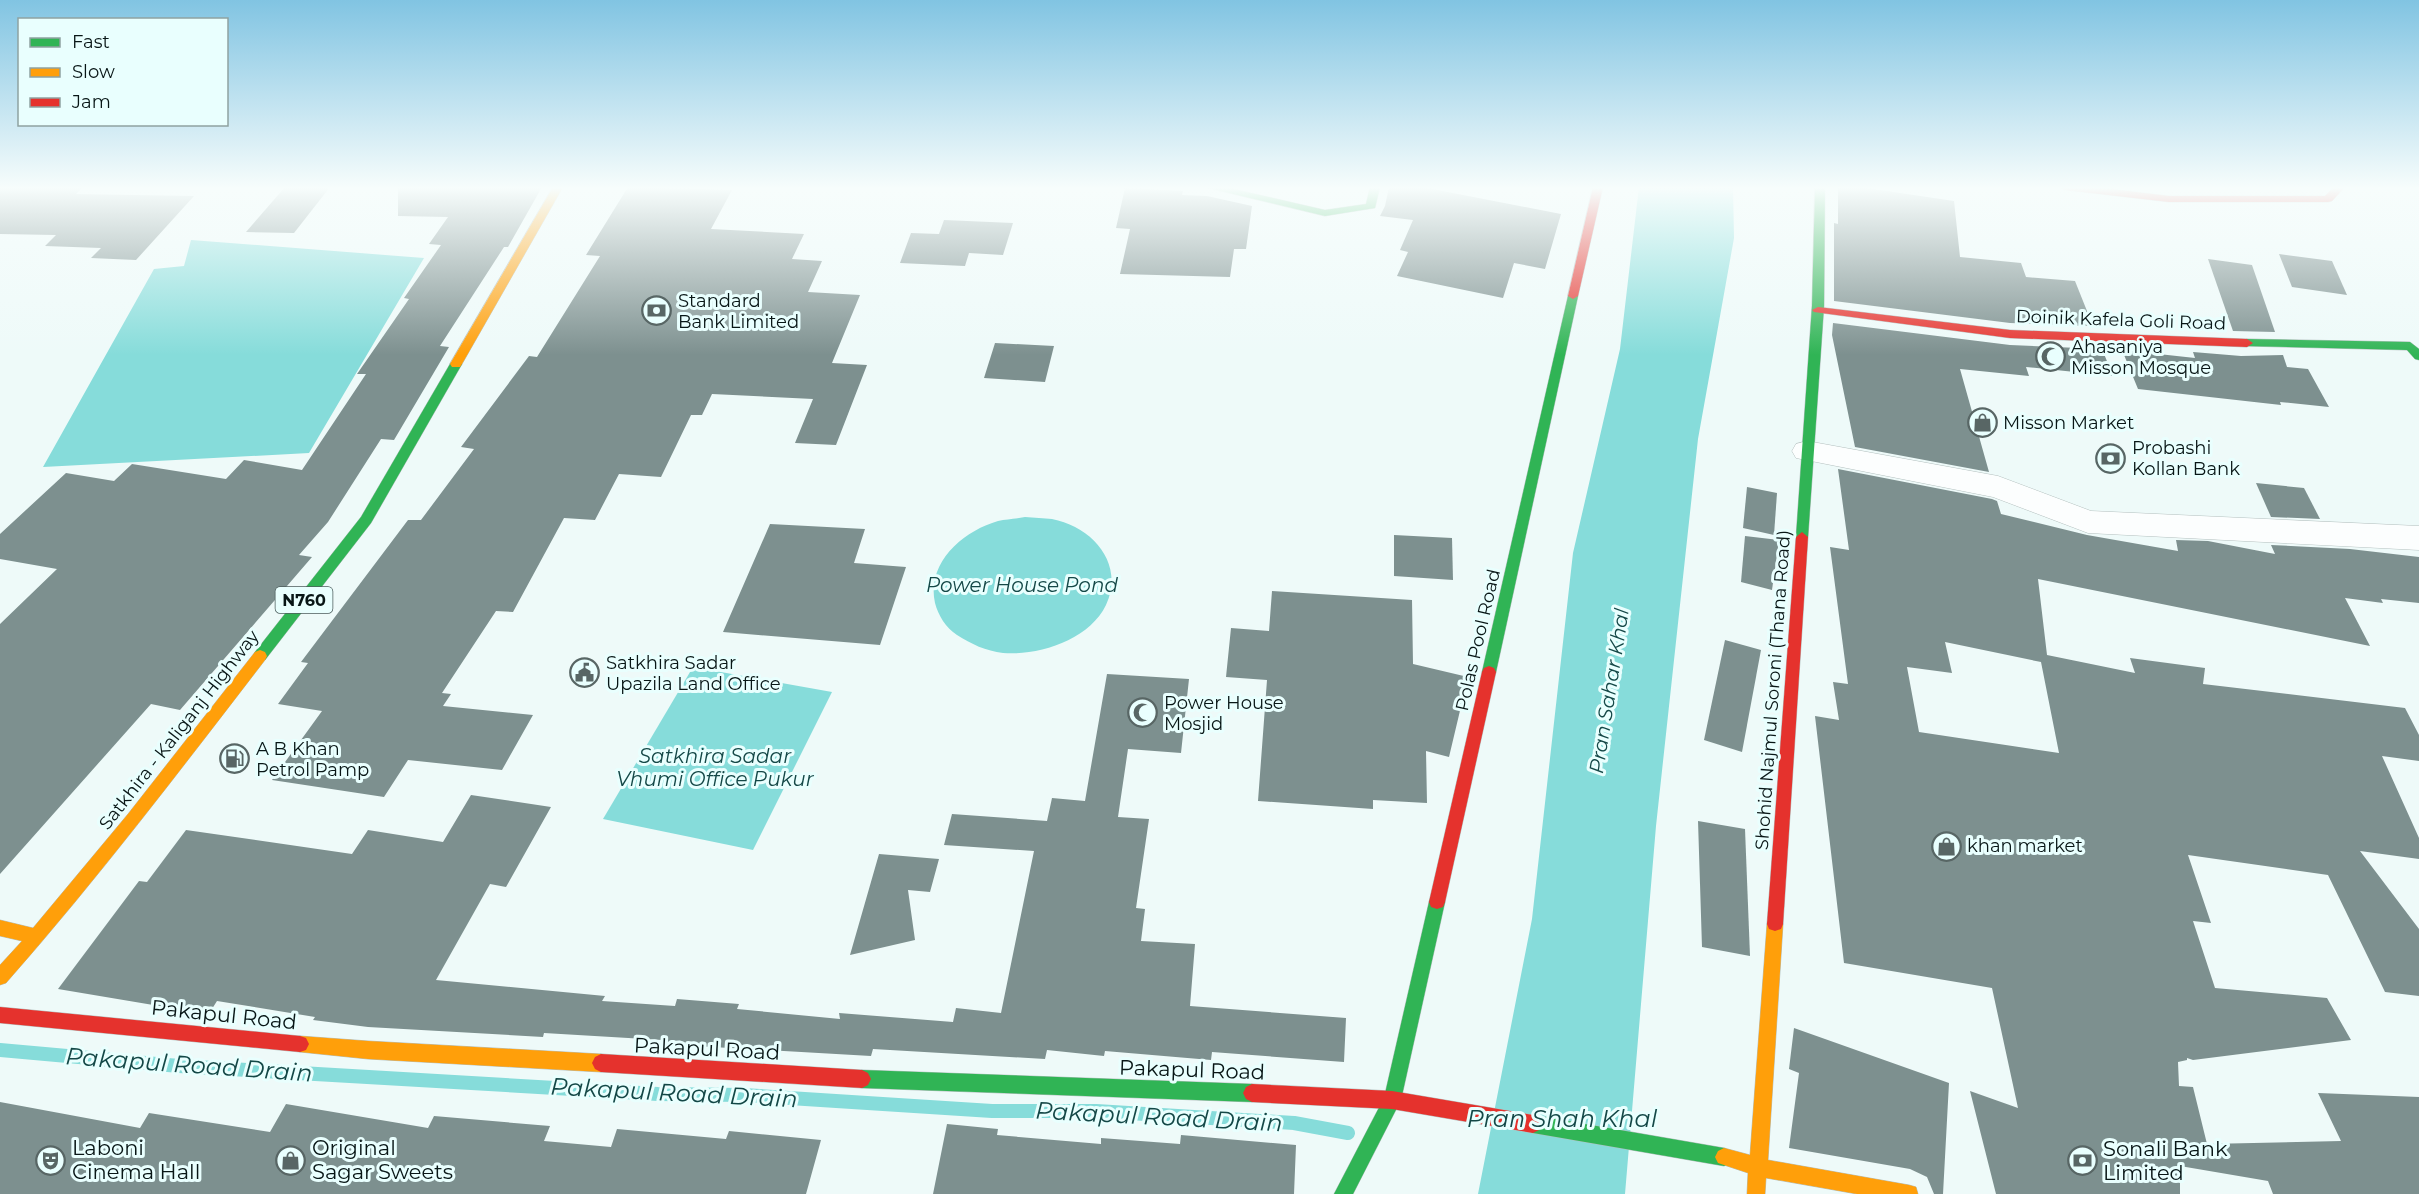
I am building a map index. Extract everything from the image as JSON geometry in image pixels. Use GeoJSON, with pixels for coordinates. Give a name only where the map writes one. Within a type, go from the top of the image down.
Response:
{"type":"FeatureCollection","features":[{"type":"Feature","properties":{"kind":"main road","name":"Satkhira - Kaliganj Highway"},"geometry":{"type":"LineString","coordinates":[[0,977],[37,937],[147,800],[366,520],[526,243]]}},
{"type":"Feature","properties":{"kind":"main road","name":"Polas Pool Road"},"geometry":{"type":"LineString","coordinates":[[1343,1194],[1392,1100],[1586,243]]}},
{"type":"Feature","properties":{"kind":"main road","name":"Shohid Najmul Soroni (Thana Road)"},"geometry":{"type":"LineString","coordinates":[[1756,1194],[1818,310],[1819,243]]}},
{"type":"Feature","properties":{"kind":"main road","name":"Doinik Kafela Goli Road"},"geometry":{"type":"LineString","coordinates":[[1818,310],[2010,334],[2242,343],[2410,346],[2419,356]]}},
{"type":"Feature","properties":{"kind":"main road"},"geometry":{"type":"LineString","coordinates":[[0,928],[37,937]]}},
{"type":"Feature","properties":{"kind":"main road","name":"Pakapul Road"},"geometry":{"type":"LineString","coordinates":[[0,1015],[380,1051],[954,1084],[1347,1096],[1392,1100],[1724,1157],[1758,1167],[1909,1194]]}},
{"type":"Feature","properties":{"kind":"street"},"geometry":{"type":"LineString","coordinates":[[1807,451],[1998,487],[2088,522],[2419,538]]}},
{"type":"Feature","properties":{"kind":"water"},"geometry":{"type":"Polygon","coordinates":[[[190,243],[226,243],[424,258],[309,453],[43,467],[154,269],[184,266],[190,243]]]}},
{"type":"Feature","properties":{"kind":"water","name":"Pran Shah Khal"},"geometry":{"type":"Polygon","coordinates":[[[1632,243],[1733,243],[1698,439],[1656,826],[1625,1194],[1478,1194],[1532,919],[1573,553],[1620,349],[1632,243]]]}},
{"type":"Feature","properties":{"kind":"water","name":"Power House Pond"},"geometry":{"type":"Polygon","coordinates":[[[1025,517],[1052,519],[1067,523],[1092,539],[1102,550],[1108,562],[1111,590],[1106,605],[1088,628],[1062,643],[1032,652],[991,651],[957,635],[943,621],[935,603],[936,575],[950,551],[972,532],[998,521],[1025,517]]]}},
{"type":"Feature","properties":{"kind":"water","name":"Satkhira Sadar Vhumi Office Pukur"},"geometry":{"type":"Polygon","coordinates":[[[693,667],[832,692],[753,850],[603,819],[693,667]]]}},
{"type":"Feature","properties":{"kind":"building"},"geometry":{"type":"Polygon","coordinates":[[[48,243],[152,243],[136,260],[91,258],[101,248],[45,246],[48,243]]]}},
{"type":"Feature","properties":{"kind":"building"},"geometry":{"type":"Polygon","coordinates":[[[510,243],[508,247],[504,247],[440,346],[449,347],[394,440],[381,439],[328,522],[299,555],[312,557],[180,710],[151,704],[0,874],[0,624],[57,569],[0,559],[0,534],[66,473],[114,481],[132,464],[226,479],[244,460],[302,470],[366,374],[357,374],[409,299],[404,298],[441,245],[429,244],[510,243]]]}},
{"type":"Feature","properties":{"kind":"building"},"geometry":{"type":"Polygon","coordinates":[[[594,243],[800,243],[792,259],[822,261],[808,292],[860,295],[832,363],[867,365],[836,445],[795,443],[813,399],[712,394],[702,415],[691,415],[661,477],[619,474],[595,520],[564,518],[513,612],[496,611],[442,693],[451,694],[443,706],[533,715],[502,770],[408,760],[384,797],[272,780],[322,711],[278,704],[308,663],[301,662],[408,520],[421,520],[474,449],[461,447],[529,356],[537,357],[600,256],[586,255],[594,243]]]}},
{"type":"Feature","properties":{"kind":"building"},"geometry":{"type":"Polygon","coordinates":[[[907,243],[1007,243],[1003,255],[969,253],[965,266],[900,263],[907,243]]]}},
{"type":"Feature","properties":{"kind":"building"},"geometry":{"type":"Polygon","coordinates":[[[1127,243],[1247,243],[1246,249],[1234,249],[1230,277],[1120,274],[1127,243]]]}},
{"type":"Feature","properties":{"kind":"building"},"geometry":{"type":"Polygon","coordinates":[[[1403,243],[1553,243],[1545,269],[1514,263],[1503,298],[1397,276],[1408,252],[1400,250],[1403,243]]]}},
{"type":"Feature","properties":{"kind":"building"},"geometry":{"type":"Polygon","coordinates":[[[1834,243],[1958,243],[1960,257],[2021,263],[2026,277],[2075,281],[2093,326],[2010,323],[1834,301],[1834,243]]]}},
{"type":"Feature","properties":{"kind":"building"},"geometry":{"type":"Polygon","coordinates":[[[2279,254],[2332,261],[2347,295],[2292,287],[2279,254]]]}},
{"type":"Feature","properties":{"kind":"building"},"geometry":{"type":"Polygon","coordinates":[[[2208,259],[2252,265],[2275,332],[2233,331],[2208,259]]]}},
{"type":"Feature","properties":{"kind":"building"},"geometry":{"type":"Polygon","coordinates":[[[1833,323],[2010,345],[2102,349],[2113,376],[2026,367],[2029,376],[1960,369],[1989,472],[1855,447],[1832,335],[1833,323]]]}},
{"type":"Feature","properties":{"kind":"building"},"geometry":{"type":"Polygon","coordinates":[[[995,343],[1054,346],[1045,382],[984,378],[995,343]]]}},
{"type":"Feature","properties":{"kind":"building"},"geometry":{"type":"Polygon","coordinates":[[[2122,350],[2195,358],[2193,352],[2241,356],[2283,355],[2287,367],[2308,369],[2329,407],[2280,402],[2281,405],[2138,389],[2122,350]]]}},
{"type":"Feature","properties":{"kind":"building"},"geometry":{"type":"Polygon","coordinates":[[[1838,469],[1992,499],[1997,501],[2001,514],[2087,535],[2178,551],[2176,540],[2208,541],[2275,554],[2271,545],[2350,549],[2419,557],[2419,603],[2381,599],[2383,603],[2345,598],[2370,646],[2038,579],[2047,655],[2135,673],[2130,658],[2205,668],[2203,684],[2405,708],[2419,735],[2419,761],[2382,756],[2419,838],[2419,859],[2360,851],[2419,929],[2419,996],[2385,992],[2328,875],[2188,855],[2211,923],[2193,921],[2215,988],[2327,998],[2351,1040],[2193,1060],[2187,1058],[2187,1060],[2178,1062],[2179,1086],[2193,1087],[2207,1144],[2341,1141],[2318,1093],[2419,1097],[2419,1194],[2273,1194],[2268,1181],[2180,1166],[2180,1194],[1996,1194],[1970,1091],[2018,1108],[1992,988],[1844,963],[1815,716],[1839,720],[1833,682],[1848,684],[1830,547],[1849,550],[1838,469]],[[1945,642],[1952,673],[1907,667],[1919,732],[2059,753],[2041,662],[1945,642]]]}},
{"type":"Feature","properties":{"kind":"building"},"geometry":{"type":"Polygon","coordinates":[[[2256,483],[2304,488],[2320,519],[2271,517],[2256,483]]]}},
{"type":"Feature","properties":{"kind":"building"},"geometry":{"type":"Polygon","coordinates":[[[1747,487],[1777,493],[1774,535],[1743,528],[1747,487]]]}},
{"type":"Feature","properties":{"kind":"building"},"geometry":{"type":"Polygon","coordinates":[[[770,524],[865,529],[854,563],[906,567],[880,645],[723,632],[770,524]]]}},
{"type":"Feature","properties":{"kind":"building"},"geometry":{"type":"Polygon","coordinates":[[[1394,535],[1452,538],[1453,580],[1394,576],[1394,535]]]}},
{"type":"Feature","properties":{"kind":"building"},"geometry":{"type":"Polygon","coordinates":[[[1745,536],[1779,540],[1772,590],[1741,582],[1745,536]]]}},
{"type":"Feature","properties":{"kind":"building"},"geometry":{"type":"Polygon","coordinates":[[[1272,591],[1412,600],[1413,664],[1468,677],[1449,757],[1426,751],[1427,803],[1373,800],[1373,809],[1258,801],[1267,680],[1226,677],[1231,628],[1269,631],[1272,591]]]}},
{"type":"Feature","properties":{"kind":"building"},"geometry":{"type":"Polygon","coordinates":[[[1725,640],[1761,650],[1742,752],[1704,740],[1725,640]]]}},
{"type":"Feature","properties":{"kind":"building"},"geometry":{"type":"Polygon","coordinates":[[[1107,674],[1189,679],[1181,753],[1128,749],[1118,817],[1149,819],[1136,908],[1145,909],[1141,941],[1195,944],[1190,1006],[1346,1018],[1344,1062],[1212,1052],[1211,1060],[1105,1051],[1104,1056],[1047,1050],[1045,1059],[873,1049],[871,1056],[661,1044],[662,1040],[544,1033],[543,1037],[368,1027],[313,1020],[315,1017],[217,1001],[210,1012],[177,1009],[58,989],[139,881],[147,882],[186,830],[352,854],[368,830],[443,842],[471,795],[551,807],[506,887],[490,884],[436,980],[605,996],[602,1001],[675,1006],[677,999],[739,1004],[737,1009],[840,1019],[839,1013],[953,1022],[956,1008],[1001,1013],[1034,851],[944,845],[952,814],[1047,821],[1052,798],[1085,801],[1107,674]]]}},
{"type":"Feature","properties":{"kind":"building"},"geometry":{"type":"Polygon","coordinates":[[[1698,821],[1745,829],[1750,956],[1702,947],[1698,821]]]}},
{"type":"Feature","properties":{"kind":"building"},"geometry":{"type":"Polygon","coordinates":[[[879,854],[939,859],[930,892],[908,890],[915,940],[850,955],[879,854]]]}},
{"type":"Feature","properties":{"kind":"building"},"geometry":{"type":"Polygon","coordinates":[[[1794,1028],[1949,1083],[1943,1194],[1934,1194],[1927,1177],[1910,1169],[1789,1148],[1799,1073],[1789,1069],[1794,1028]]]}},
{"type":"Feature","properties":{"kind":"building"},"geometry":{"type":"Polygon","coordinates":[[[0,1102],[140,1128],[149,1113],[270,1132],[286,1104],[428,1128],[434,1116],[550,1126],[544,1141],[611,1147],[617,1129],[726,1139],[729,1131],[821,1140],[806,1194],[0,1194],[0,1102]]]}},
{"type":"Feature","properties":{"kind":"building"},"geometry":{"type":"Polygon","coordinates":[[[947,1124],[998,1129],[997,1135],[1101,1144],[1101,1138],[1180,1144],[1181,1135],[1296,1145],[1294,1194],[933,1194],[947,1124]]]}},
{"type":"Feature","properties":{"kind":"waterway","name":"Pakapul Road Drain"},"geometry":{"type":"LineString","coordinates":[[0,1050],[179,1066],[658,1094],[744,1095],[992,1111],[1096,1111],[1294,1123],[1348,1133]]}},
{"type":"Feature","properties":{"kind":"traffic: fast"},"geometry":{"type":"LineString","coordinates":[[1802,537],[1818,306],[1819,243]]}},
{"type":"Feature","properties":{"kind":"traffic: fast"},"geometry":{"type":"LineString","coordinates":[[1489,672],[1573,296]]}},
{"type":"Feature","properties":{"kind":"traffic: fast"},"geometry":{"type":"LineString","coordinates":[[2247,343],[2410,346],[2419,356]]}},
{"type":"Feature","properties":{"kind":"traffic: fast"},"geometry":{"type":"LineString","coordinates":[[260,656],[366,520],[456,364]]}},
{"type":"Feature","properties":{"kind":"traffic: fast"},"geometry":{"type":"LineString","coordinates":[[1343,1194],[1392,1100],[1437,902]]}},
{"type":"Feature","properties":{"kind":"traffic: fast"},"geometry":{"type":"LineString","coordinates":[[862,1079],[1252,1093]]}},
{"type":"Feature","properties":{"kind":"traffic: fast"},"geometry":{"type":"LineString","coordinates":[[1533,1124],[1724,1157]]}},
{"type":"Feature","properties":{"kind":"traffic: slow"},"geometry":{"type":"LineString","coordinates":[[456,364],[526,243]]}},
{"type":"Feature","properties":{"kind":"traffic: slow"},"geometry":{"type":"LineString","coordinates":[[0,977],[101,860],[260,656]]}},
{"type":"Feature","properties":{"kind":"traffic: slow"},"geometry":{"type":"LineString","coordinates":[[1756,1194],[1775,924]]}},
{"type":"Feature","properties":{"kind":"traffic: slow"},"geometry":{"type":"LineString","coordinates":[[0,928],[37,937]]}},
{"type":"Feature","properties":{"kind":"traffic: slow"},"geometry":{"type":"LineString","coordinates":[[300,1044],[601,1063]]}},
{"type":"Feature","properties":{"kind":"traffic: slow"},"geometry":{"type":"LineString","coordinates":[[1724,1157],[1758,1167],[1909,1194]]}},
{"type":"Feature","properties":{"kind":"traffic: jam"},"geometry":{"type":"LineString","coordinates":[[1573,296],[1585,243]]}},
{"type":"Feature","properties":{"kind":"traffic: jam"},"geometry":{"type":"LineString","coordinates":[[1818,310],[2010,334],[2247,343]]}},
{"type":"Feature","properties":{"kind":"traffic: jam"},"geometry":{"type":"LineString","coordinates":[[1775,924],[1802,537]]}},
{"type":"Feature","properties":{"kind":"traffic: jam"},"geometry":{"type":"LineString","coordinates":[[1437,902],[1489,672]]}},
{"type":"Feature","properties":{"kind":"traffic: jam"},"geometry":{"type":"LineString","coordinates":[[0,1015],[300,1044]]}},
{"type":"Feature","properties":{"kind":"traffic: jam"},"geometry":{"type":"LineString","coordinates":[[601,1063],[862,1079]]}},
{"type":"Feature","properties":{"kind":"traffic: jam"},"geometry":{"type":"LineString","coordinates":[[1252,1093],[1392,1100],[1533,1124]]}},
{"type":"Feature","properties":{"kind":"place","name":"Standard Bank Limited"},"geometry":{"type":"Point","coordinates":[657,311]}},
{"type":"Feature","properties":{"kind":"place","name":"Ahasaniya Misson Mosque"},"geometry":{"type":"Point","coordinates":[2050,357]}},
{"type":"Feature","properties":{"kind":"place","name":"Misson Market"},"geometry":{"type":"Point","coordinates":[1982,423]}},
{"type":"Feature","properties":{"kind":"place","name":"Probashi Kollan Bank"},"geometry":{"type":"Point","coordinates":[2111,458]}},
{"type":"Feature","properties":{"kind":"place","name":"Satkhira Sadar Upazila Land Office"},"geometry":{"type":"Point","coordinates":[585,673]}},
{"type":"Feature","properties":{"kind":"place","name":"Power House Mosjid"},"geometry":{"type":"Point","coordinates":[1143,713]}},
{"type":"Feature","properties":{"kind":"place","name":"A B Khan Petrol Pamp"},"geometry":{"type":"Point","coordinates":[235,759]}},
{"type":"Feature","properties":{"kind":"place","name":"khan market"},"geometry":{"type":"Point","coordinates":[1946,846]}},
{"type":"Feature","properties":{"kind":"place","name":"Laboni Cinema Hall"},"geometry":{"type":"Point","coordinates":[51,1160]}},
{"type":"Feature","properties":{"kind":"place","name":"Original Sagar Sweets"},"geometry":{"type":"Point","coordinates":[291,1160]}},
{"type":"Feature","properties":{"kind":"place","name":"Sonali Bank Limited"},"geometry":{"type":"Point","coordinates":[2082,1161]}},
{"type":"Feature","properties":{"kind":"water label","name":"Pran Sahar Khal"},"geometry":{"type":"Point","coordinates":[1609,691]}}]}
